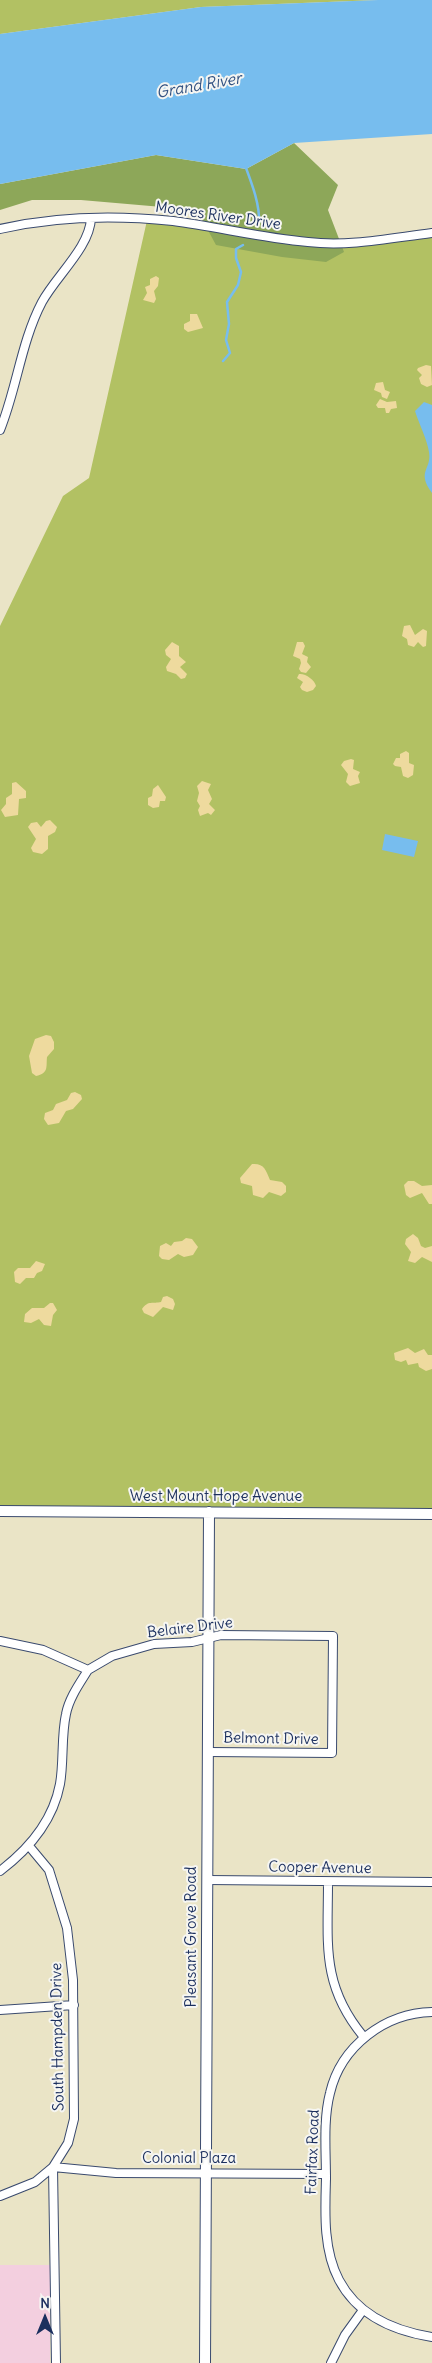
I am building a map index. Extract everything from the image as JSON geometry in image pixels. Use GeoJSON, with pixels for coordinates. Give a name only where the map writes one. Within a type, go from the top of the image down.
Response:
{"type":"FeatureCollection","features":[{"type":"Feature","properties":{"kind":"street","name":"Moores River Drive"},"geometry":{"type":"LineString","coordinates":[[0,228],[53,219],[91,218],[173,222],[318,243],[359,243],[432,233]]}},
{"type":"Feature","properties":{"kind":"street"},"geometry":{"type":"LineString","coordinates":[[0,430],[34,321],[51,286],[89,234],[91,218]]}},
{"type":"Feature","properties":{"kind":"street","name":"West Mount Hope Avenue"},"geometry":{"type":"LineString","coordinates":[[0,1511],[432,1514]]}},
{"type":"Feature","properties":{"kind":"street","name":"Pleasant Grove Road"},"geometry":{"type":"LineString","coordinates":[[205,2363],[209,1512]]}},
{"type":"Feature","properties":{"kind":"street","name":"Belaire Drive"},"geometry":{"type":"LineString","coordinates":[[88,1670],[112,1656],[154,1644],[192,1642],[221,1636],[333,1636],[332,1753]]}},
{"type":"Feature","properties":{"kind":"street"},"geometry":{"type":"LineString","coordinates":[[0,1641],[43,1650],[88,1670],[75,1691],[66,1714],[60,1784],[50,1815],[29,1846],[0,1871]]}},
{"type":"Feature","properties":{"kind":"street","name":"Belmont Drive"},"geometry":{"type":"LineString","coordinates":[[209,1752],[332,1753]]}},
{"type":"Feature","properties":{"kind":"street","name":"South Hampden Drive"},"geometry":{"type":"LineString","coordinates":[[29,1846],[49,1870],[67,1928],[74,2005],[74,2119],[68,2143],[53,2167]]}},
{"type":"Feature","properties":{"kind":"street","name":"Cooper Avenue"},"geometry":{"type":"LineString","coordinates":[[208,1880],[432,1882]]}},
{"type":"Feature","properties":{"kind":"street"},"geometry":{"type":"LineString","coordinates":[[328,1882],[328,1948],[331,1978],[348,2017],[363,2036],[400,2017],[432,2012]]}},
{"type":"Feature","properties":{"kind":"street"},"geometry":{"type":"LineString","coordinates":[[0,2010],[74,2005]]}},
{"type":"Feature","properties":{"kind":"street","name":"Fairfax Road"},"geometry":{"type":"LineString","coordinates":[[363,2036],[345,2058],[330,2092],[327,2113],[326,2174],[326,2215],[333,2266],[340,2281],[363,2310]]}},
{"type":"Feature","properties":{"kind":"street"},"geometry":{"type":"LineString","coordinates":[[0,2196],[35,2182],[53,2167]]}},
{"type":"Feature","properties":{"kind":"street"},"geometry":{"type":"LineString","coordinates":[[53,2167],[56,2363]]}},
{"type":"Feature","properties":{"kind":"street","name":"Colonial Plaza"},"geometry":{"type":"LineString","coordinates":[[53,2167],[116,2173],[326,2174]]}},
{"type":"Feature","properties":{"kind":"street"},"geometry":{"type":"LineString","coordinates":[[331,2363],[344,2335],[363,2310],[395,2329],[432,2337]]}},
{"type":"Feature","properties":{"kind":"shaded area"},"geometry":{"type":"Polygon","coordinates":[[[0,2265],[50,2265],[50,2363],[0,2363],[0,2265]]]}},
{"type":"Feature","properties":{"kind":"green space"},"geometry":{"type":"Polygon","coordinates":[[[0,0],[378,0],[201,7],[0,34],[0,0]]]}},
{"type":"Feature","properties":{"kind":"green space"},"geometry":{"type":"Polygon","coordinates":[[[294,143],[338,185],[328,210],[344,252],[326,262],[282,257],[216,245],[197,210],[81,200],[32,200],[0,210],[0,184],[156,155],[246,169],[294,143]]]}},
{"type":"Feature","properties":{"kind":"green space"},"geometry":{"type":"Polygon","coordinates":[[[148,216],[318,243],[432,231],[432,1514],[0,1512],[0,626],[63,496],[89,478],[148,216]]]}},
{"type":"Feature","properties":{"kind":"sand"},"geometry":{"type":"Polygon","coordinates":[[[156,276],[159,278],[158,286],[154,291],[156,299],[154,303],[143,300],[147,293],[145,287],[150,285],[150,279],[156,276]]]}},
{"type":"Feature","properties":{"kind":"sand"},"geometry":{"type":"Polygon","coordinates":[[[190,314],[197,314],[203,328],[188,332],[184,329],[184,324],[190,321],[190,314]]]}},
{"type":"Feature","properties":{"kind":"sand"},"geometry":{"type":"Polygon","coordinates":[[[426,365],[431,366],[432,385],[427,387],[421,384],[419,378],[422,375],[417,370],[426,365]]]}},
{"type":"Feature","properties":{"kind":"sand"},"geometry":{"type":"Polygon","coordinates":[[[383,382],[385,390],[390,392],[387,399],[382,397],[381,393],[374,390],[376,383],[383,382]]]}},
{"type":"Feature","properties":{"kind":"sand"},"geometry":{"type":"Polygon","coordinates":[[[380,399],[387,402],[396,401],[397,408],[391,409],[389,413],[386,413],[385,408],[378,408],[376,405],[380,399]]]}},
{"type":"Feature","properties":{"kind":"sand"},"geometry":{"type":"Polygon","coordinates":[[[410,625],[415,635],[423,629],[427,631],[426,646],[423,647],[418,642],[414,647],[408,645],[407,639],[402,636],[404,626],[410,625]]]}},
{"type":"Feature","properties":{"kind":"sand"},"geometry":{"type":"Polygon","coordinates":[[[172,642],[179,646],[179,656],[186,662],[180,667],[187,674],[185,678],[181,679],[176,674],[167,671],[166,667],[171,659],[166,655],[165,650],[172,642]]]}},
{"type":"Feature","properties":{"kind":"sand"},"geometry":{"type":"Polygon","coordinates":[[[297,642],[303,642],[305,646],[302,654],[308,657],[307,662],[311,667],[306,673],[301,672],[299,669],[300,659],[293,656],[297,642]]]}},
{"type":"Feature","properties":{"kind":"sand"},"geometry":{"type":"Polygon","coordinates":[[[299,674],[307,676],[314,681],[316,686],[313,690],[307,692],[302,690],[300,687],[303,682],[297,678],[299,674]]]}},
{"type":"Feature","properties":{"kind":"sand"},"geometry":{"type":"Polygon","coordinates":[[[406,751],[409,753],[409,763],[414,765],[413,775],[408,778],[403,776],[401,767],[393,764],[396,758],[400,758],[400,754],[406,751]]]}},
{"type":"Feature","properties":{"kind":"sand"},"geometry":{"type":"Polygon","coordinates":[[[354,760],[353,769],[360,772],[358,776],[360,783],[350,786],[346,782],[348,774],[341,765],[344,761],[354,760]]]}},
{"type":"Feature","properties":{"kind":"sand"},"geometry":{"type":"Polygon","coordinates":[[[202,781],[211,784],[208,790],[212,799],[209,804],[215,810],[211,815],[208,813],[200,816],[198,810],[200,806],[197,801],[199,793],[197,786],[202,781]]]}},
{"type":"Feature","properties":{"kind":"sand"},"geometry":{"type":"Polygon","coordinates":[[[16,782],[26,791],[26,798],[19,799],[18,815],[5,817],[1,810],[6,804],[6,798],[12,794],[12,783],[16,782]]]}},
{"type":"Feature","properties":{"kind":"sand"},"geometry":{"type":"Polygon","coordinates":[[[158,785],[166,797],[165,801],[160,801],[159,807],[153,808],[148,805],[148,798],[152,796],[153,789],[158,785]]]}},
{"type":"Feature","properties":{"kind":"sand"},"geometry":{"type":"Polygon","coordinates":[[[50,820],[57,827],[55,832],[48,836],[48,849],[42,854],[33,852],[31,848],[36,839],[28,827],[31,823],[37,822],[41,827],[46,821],[50,820]]]}},
{"type":"Feature","properties":{"kind":"sand"},"geometry":{"type":"Polygon","coordinates":[[[46,1035],[51,1036],[54,1042],[54,1049],[47,1057],[45,1071],[36,1076],[32,1073],[29,1056],[35,1039],[46,1035]]]}},
{"type":"Feature","properties":{"kind":"sand"},"geometry":{"type":"Polygon","coordinates":[[[75,1092],[81,1095],[82,1099],[73,1109],[66,1111],[59,1123],[48,1125],[44,1119],[45,1113],[53,1110],[56,1104],[67,1100],[71,1093],[75,1092]]]}},
{"type":"Feature","properties":{"kind":"sand"},"geometry":{"type":"Polygon","coordinates":[[[252,1164],[262,1166],[270,1180],[282,1182],[286,1186],[286,1192],[281,1196],[269,1192],[263,1198],[253,1195],[252,1186],[241,1183],[240,1178],[252,1164]]]}},
{"type":"Feature","properties":{"kind":"sand"},"geometry":{"type":"Polygon","coordinates":[[[408,1181],[414,1181],[422,1186],[432,1185],[432,1204],[429,1204],[422,1193],[410,1198],[406,1195],[404,1185],[408,1181]]]}},
{"type":"Feature","properties":{"kind":"sand"},"geometry":{"type":"Polygon","coordinates":[[[413,1234],[418,1238],[421,1246],[425,1248],[432,1246],[432,1262],[422,1257],[415,1263],[408,1261],[411,1252],[405,1244],[406,1239],[413,1234]]]}},
{"type":"Feature","properties":{"kind":"sand"},"geometry":{"type":"Polygon","coordinates":[[[186,1238],[192,1239],[198,1247],[193,1255],[184,1257],[178,1254],[169,1260],[162,1259],[159,1256],[160,1246],[166,1243],[171,1246],[174,1242],[182,1241],[186,1238]]]}},
{"type":"Feature","properties":{"kind":"sand"},"geometry":{"type":"Polygon","coordinates":[[[36,1261],[45,1264],[42,1271],[37,1273],[34,1278],[26,1278],[20,1284],[15,1282],[14,1272],[18,1268],[30,1268],[36,1261]]]}},
{"type":"Feature","properties":{"kind":"sand"},"geometry":{"type":"Polygon","coordinates":[[[167,1296],[173,1299],[175,1304],[173,1310],[163,1307],[153,1317],[144,1313],[142,1309],[146,1304],[161,1302],[163,1297],[167,1296]]]}},
{"type":"Feature","properties":{"kind":"sand"},"geometry":{"type":"Polygon","coordinates":[[[53,1303],[57,1310],[53,1315],[51,1326],[44,1325],[39,1319],[31,1323],[24,1322],[25,1314],[32,1308],[44,1308],[53,1303]]]}},
{"type":"Feature","properties":{"kind":"sand"},"geometry":{"type":"Polygon","coordinates":[[[408,1348],[415,1353],[424,1349],[428,1355],[432,1355],[432,1369],[426,1371],[419,1367],[418,1363],[408,1365],[406,1360],[401,1362],[395,1360],[394,1353],[408,1348]]]}},
{"type":"Feature","properties":{"kind":"water","name":"Grand River"},"geometry":{"type":"Polygon","coordinates":[[[378,0],[432,0],[432,134],[294,143],[246,169],[156,155],[0,184],[0,34],[201,7],[378,0]]]}},
{"type":"Feature","properties":{"kind":"water"},"geometry":{"type":"Polygon","coordinates":[[[424,402],[432,405],[432,493],[425,480],[429,458],[428,447],[415,411],[424,402]]]}},
{"type":"Feature","properties":{"kind":"water"},"geometry":{"type":"Polygon","coordinates":[[[385,834],[418,841],[414,857],[382,850],[385,834]]]}},
{"type":"Feature","properties":{"kind":"waterway"},"geometry":{"type":"LineString","coordinates":[[246,168],[257,202],[259,223]]}},
{"type":"Feature","properties":{"kind":"waterway"},"geometry":{"type":"LineString","coordinates":[[223,361],[230,353],[226,340],[229,324],[227,302],[238,285],[241,272],[236,258],[236,249],[243,245]]}}]}
